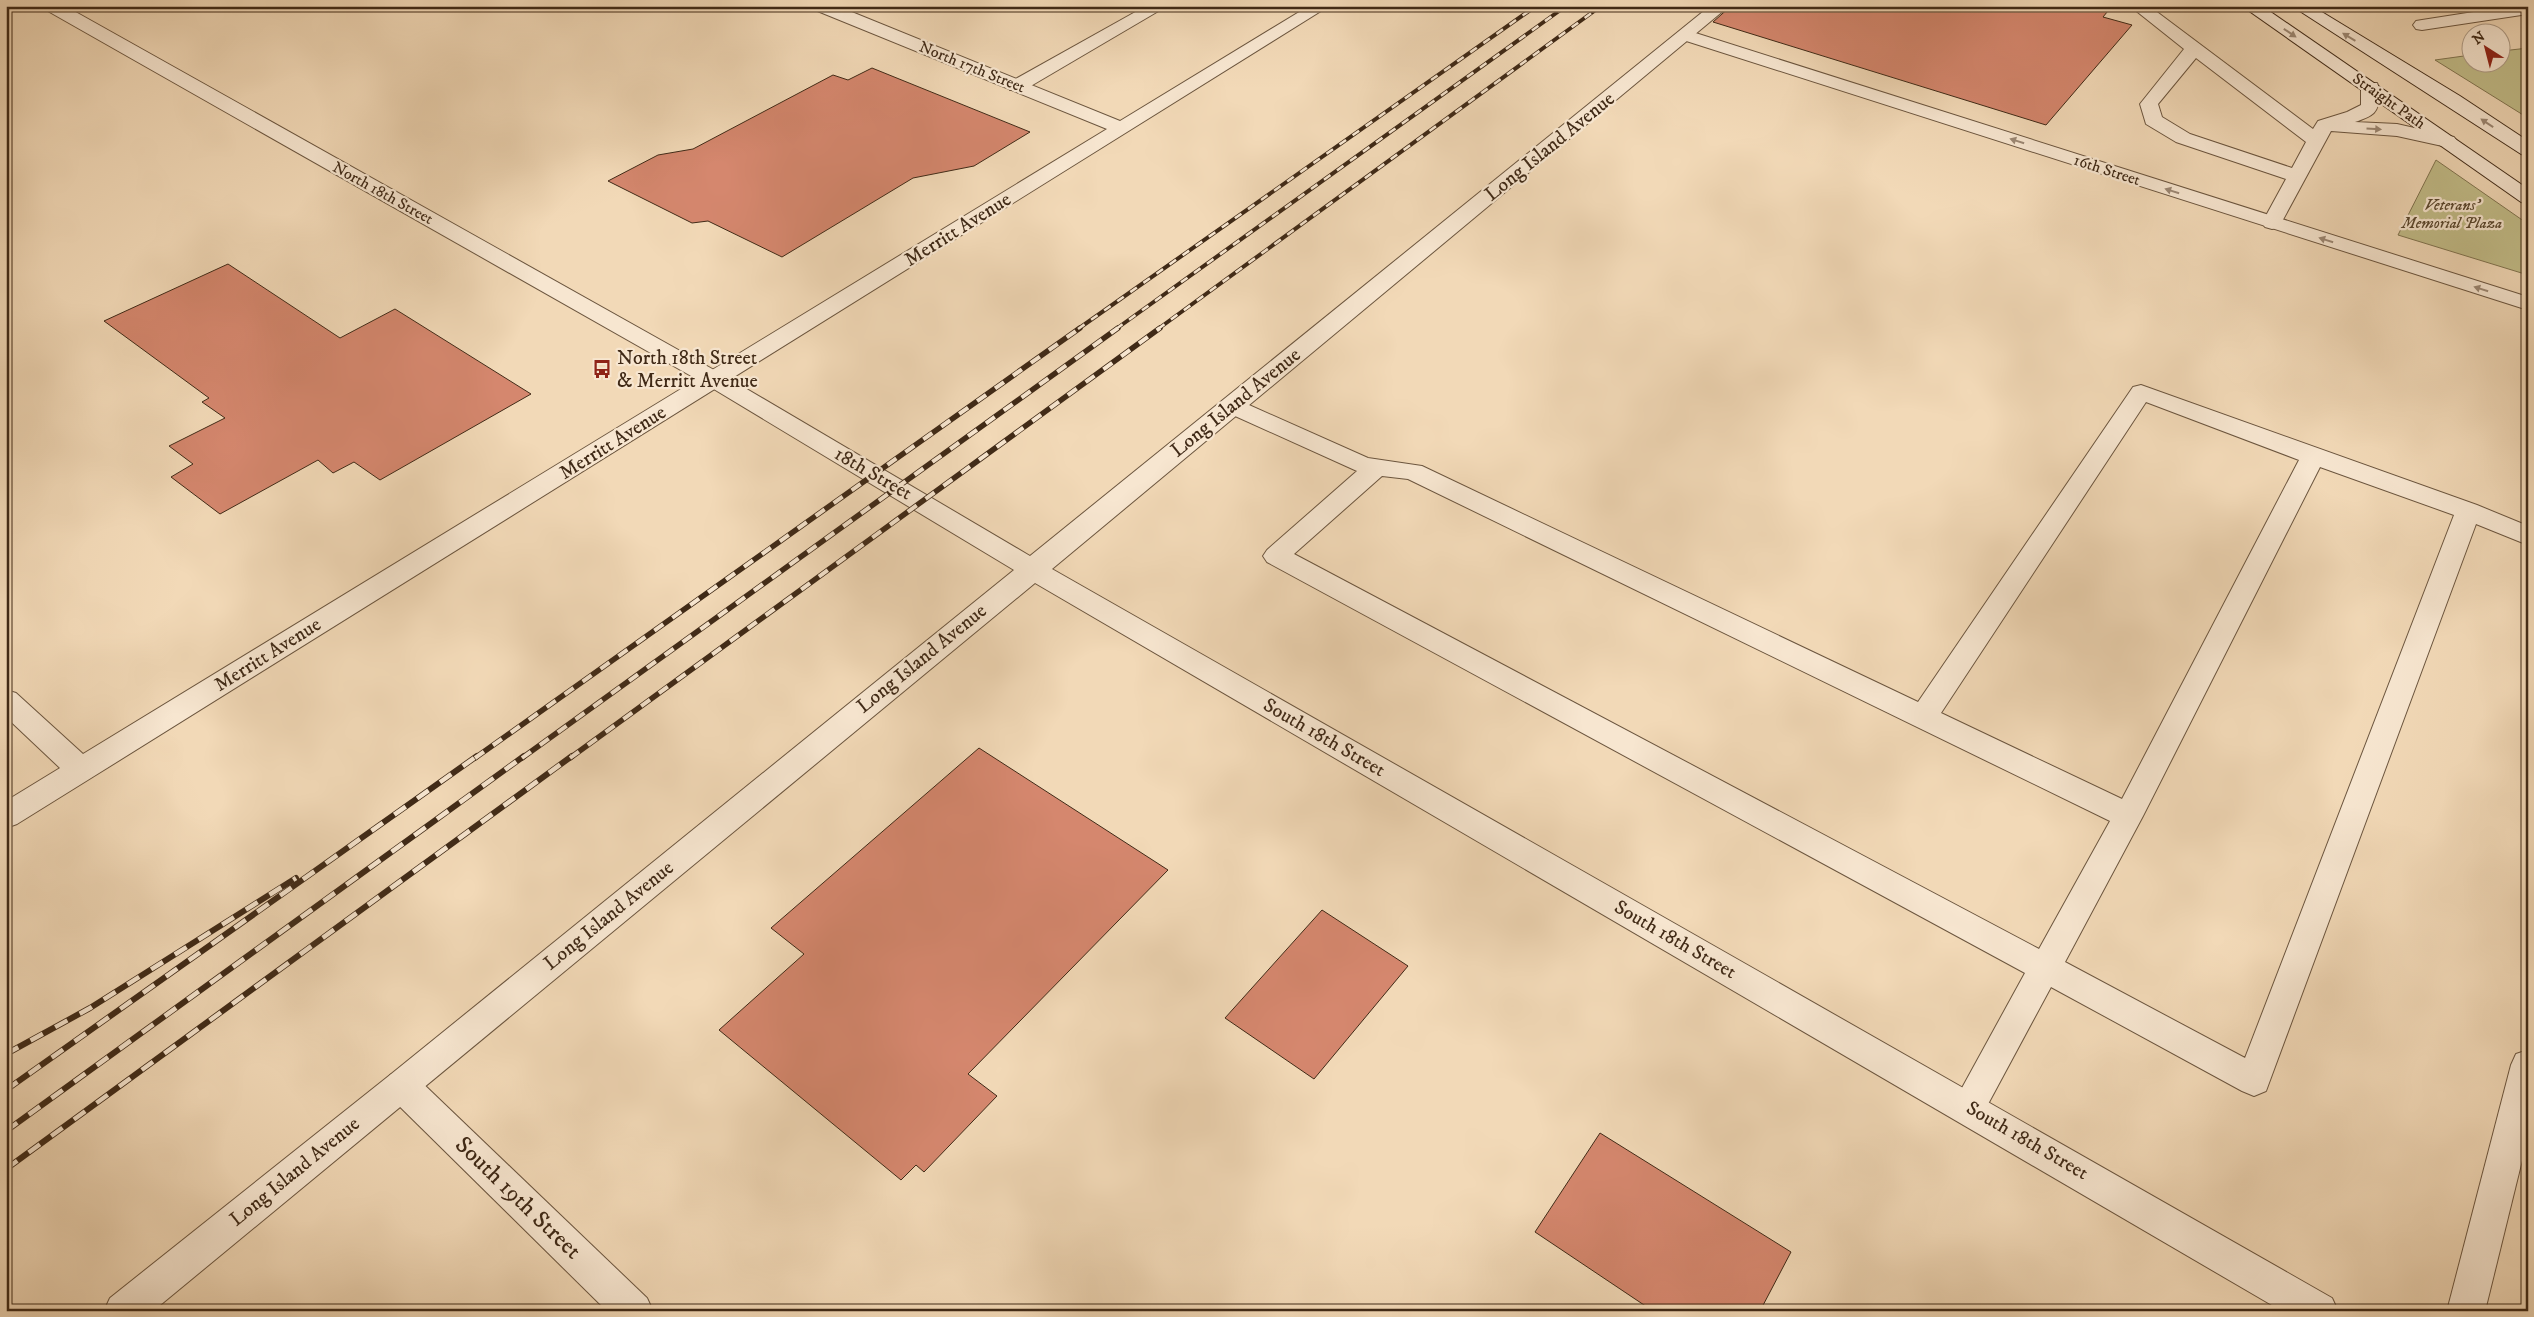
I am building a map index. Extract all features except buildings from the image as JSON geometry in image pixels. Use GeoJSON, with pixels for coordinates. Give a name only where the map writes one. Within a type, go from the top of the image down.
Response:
{"type":"FeatureCollection","features":[{"type":"Feature","properties":{"kind":"street","name":"North 18th Street"},"geometry":{"type":"LineString","coordinates":[[52,6],[714,380]]}},
{"type":"Feature","properties":{"kind":"street","name":"North 17th Street"},"geometry":{"type":"LineString","coordinates":[[821,6],[1122,129]]}},
{"type":"Feature","properties":{"kind":"street"},"geometry":{"type":"LineString","coordinates":[[1017,86],[1159,6]]}},
{"type":"Feature","properties":{"kind":"street","name":"Merritt Avenue"},"geometry":{"type":"LineString","coordinates":[[6,816],[1321,6]]}},
{"type":"Feature","properties":{"kind":"street","name":"Long Island Avenue"},"geometry":{"type":"LineString","coordinates":[[123,1311],[402,1086],[1721,6]]}},
{"type":"Feature","properties":{"kind":"street"},"geometry":{"type":"LineString","coordinates":[[2138,6],[2195,48],[2321,133],[2397,130],[2448,141]]}},
{"type":"Feature","properties":{"kind":"street","name":"Straight Path"},"geometry":{"type":"LineString","coordinates":[[2250,6],[2370,87],[2528,198]]}},
{"type":"Feature","properties":{"kind":"street","name":"Straight Path"},"geometry":{"type":"LineString","coordinates":[[2300,6],[2453,100],[2528,150]]}},
{"type":"Feature","properties":{"kind":"street"},"geometry":{"type":"LineString","coordinates":[[2422,25],[2528,9]]}},
{"type":"Feature","properties":{"kind":"street","name":"16th Street"},"geometry":{"type":"LineString","coordinates":[[1686,35],[2528,304]]}},
{"type":"Feature","properties":{"kind":"street"},"geometry":{"type":"LineString","coordinates":[[2195,48],[2148,104],[2153,120],[2183,138],[2298,176]]}},
{"type":"Feature","properties":{"kind":"street"},"geometry":{"type":"LineString","coordinates":[[2272,223],[2321,133],[2370,107],[2370,87]]}},
{"type":"Feature","properties":{"kind":"street","name":"18th Street"},"geometry":{"type":"LineString","coordinates":[[714,380],[871,474],[920,501],[1031,570]]}},
{"type":"Feature","properties":{"kind":"street"},"geometry":{"type":"LineString","coordinates":[[1923,717],[2142,392],[2468,512],[2528,536]]}},
{"type":"Feature","properties":{"kind":"street"},"geometry":{"type":"LineString","coordinates":[[1232,406],[1363,465],[1413,472],[2128,816]]}},
{"type":"Feature","properties":{"kind":"street"},"geometry":{"type":"LineString","coordinates":[[1968,1108],[2128,816],[2313,456]]}},
{"type":"Feature","properties":{"kind":"street"},"geometry":{"type":"LineString","coordinates":[[1378,467],[1276,556],[2254,1080],[2468,512]]}},
{"type":"Feature","properties":{"kind":"street","name":"South 18th Street"},"geometry":{"type":"LineString","coordinates":[[1031,570],[2319,1311]]}},
{"type":"Feature","properties":{"kind":"street"},"geometry":{"type":"LineString","coordinates":[[6,700],[81,770]]}},
{"type":"Feature","properties":{"kind":"street"},"geometry":{"type":"LineString","coordinates":[[2466,1311],[2528,1065]]}},
{"type":"Feature","properties":{"kind":"street","name":"South 19th Street"},"geometry":{"type":"LineString","coordinates":[[402,1086],[634,1311]]}},
{"type":"Feature","properties":{"kind":"green space"},"geometry":{"type":"Polygon","coordinates":[[[2528,48],[2528,118],[2435,60],[2462,56],[2462,72],[2512,72],[2512,50],[2528,48]]]}},
{"type":"Feature","properties":{"kind":"green space","name":"Veterans' Memorial Plaza"},"geometry":{"type":"Polygon","coordinates":[[[2436,160],[2528,224],[2528,275],[2398,235],[2436,160]]]}},
{"type":"Feature","properties":{"kind":"railway"},"geometry":{"type":"LineString","coordinates":[[1078,329],[1536,6]]}},
{"type":"Feature","properties":{"kind":"railway"},"geometry":{"type":"LineString","coordinates":[[1116,329],[1566,6]]}},
{"type":"Feature","properties":{"kind":"railway"},"geometry":{"type":"LineString","coordinates":[[1158,329],[1601,6]]}},
{"type":"Feature","properties":{"kind":"railway"},"geometry":{"type":"LineString","coordinates":[[475,758],[1080,328]]}},
{"type":"Feature","properties":{"kind":"railway"},"geometry":{"type":"LineString","coordinates":[[522,758],[1118,328]]}},
{"type":"Feature","properties":{"kind":"railway"},"geometry":{"type":"LineString","coordinates":[[570,758],[1160,328]]}},
{"type":"Feature","properties":{"kind":"railway"},"geometry":{"type":"LineString","coordinates":[[6,1090],[477,756]]}},
{"type":"Feature","properties":{"kind":"railway"},"geometry":{"type":"LineString","coordinates":[[6,1131],[524,756]]}},
{"type":"Feature","properties":{"kind":"railway"},"geometry":{"type":"LineString","coordinates":[[6,1169],[572,756]]}},
{"type":"Feature","properties":{"kind":"railway"},"geometry":{"type":"LineString","coordinates":[[6,1054],[90,1008],[296,878]]}},
{"type":"Feature","properties":{"kind":"place","name":"North 18th Street & Merritt Avenue"},"geometry":{"type":"Point","coordinates":[602,369]}}]}
